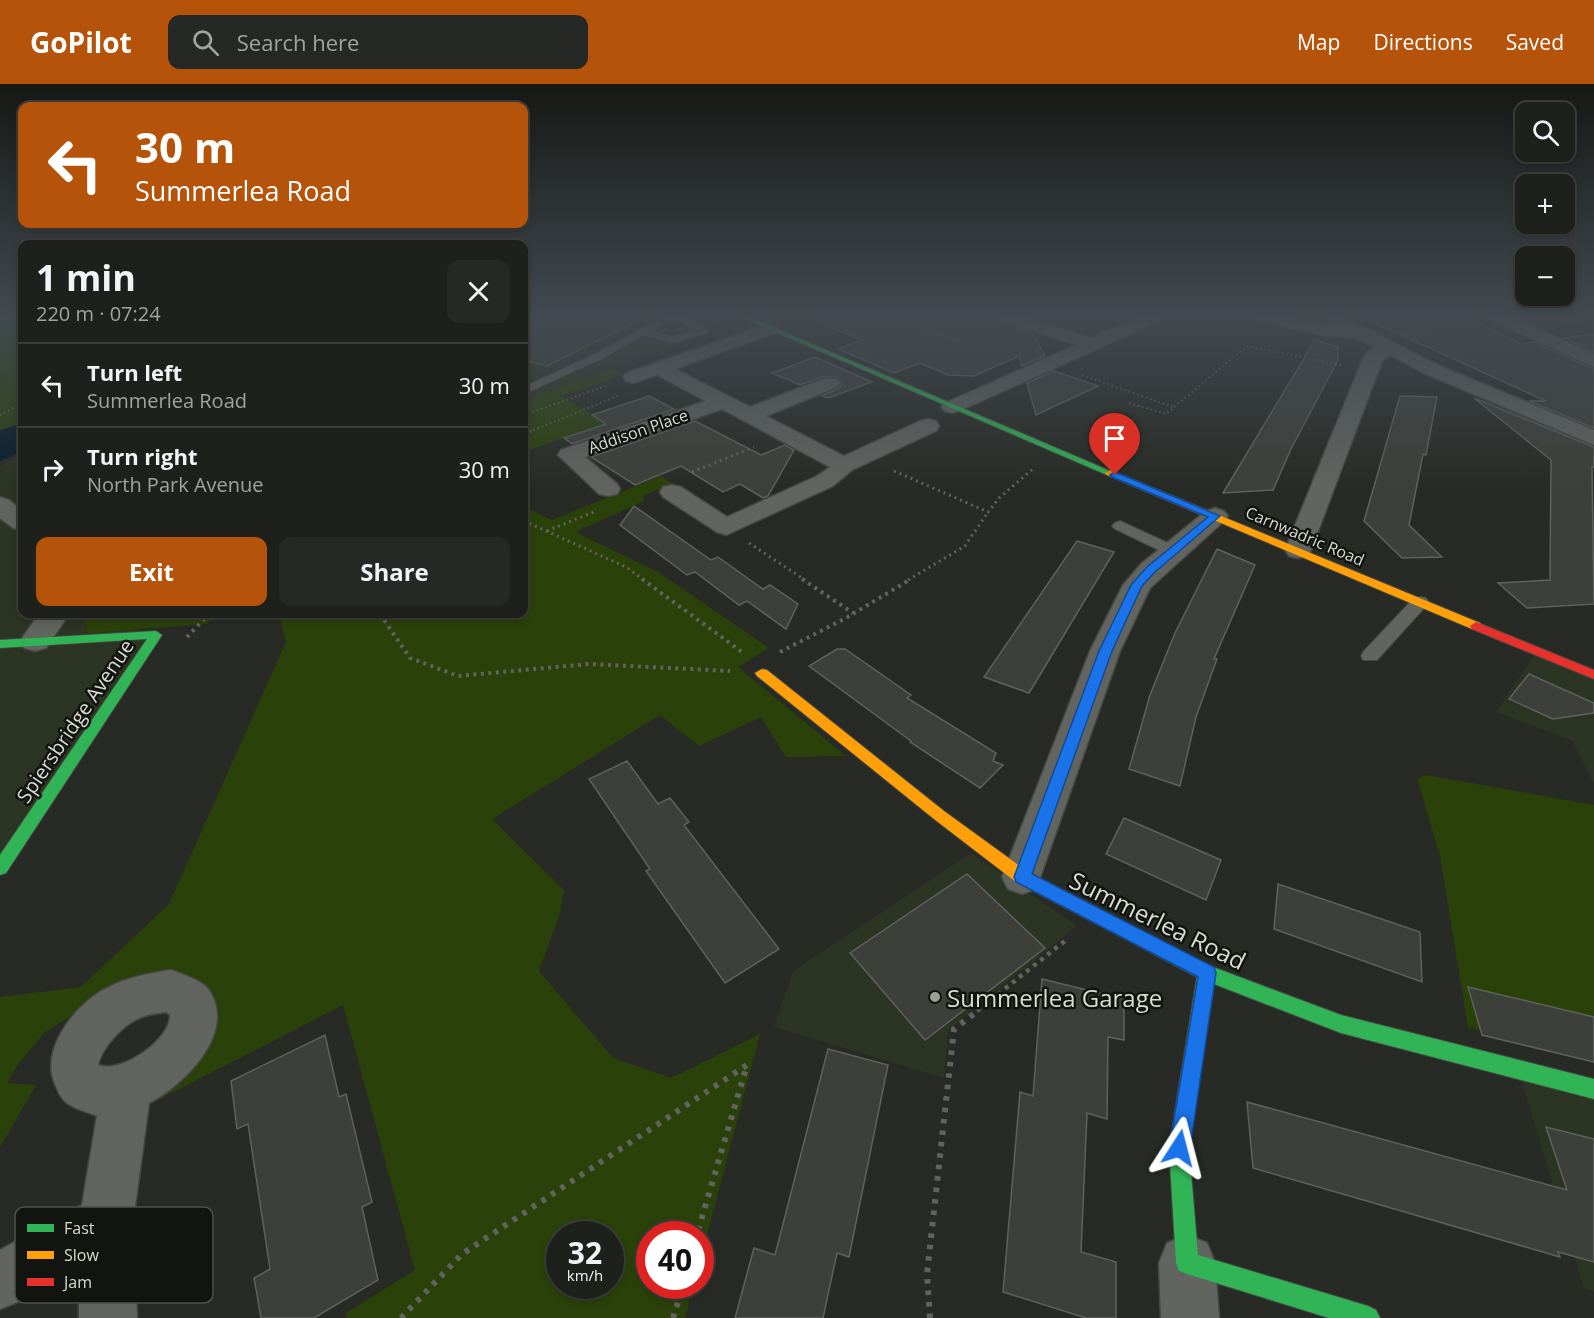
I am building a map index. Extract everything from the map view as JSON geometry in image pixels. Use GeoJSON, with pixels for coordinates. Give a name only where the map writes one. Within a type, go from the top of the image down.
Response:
{"type":"FeatureCollection","features":[{"type":"Feature","properties":{"kind":"street"},"geometry":{"type":"LineString","coordinates":[[633,377],[661,373]]}},
{"type":"Feature","properties":{"kind":"street"},"geometry":{"type":"LineString","coordinates":[[666,373],[749,415],[853,461]]}},
{"type":"Feature","properties":{"kind":"street","name":"Carnwadric Road"},"geometry":{"type":"LineString","coordinates":[[871,373],[1594,675]]}},
{"type":"Feature","properties":{"kind":"street"},"geometry":{"type":"LineString","coordinates":[[952,407],[1030,373]]}},
{"type":"Feature","properties":{"kind":"street"},"geometry":{"type":"LineString","coordinates":[[1298,550],[1367,373]]}},
{"type":"Feature","properties":{"kind":"street"},"geometry":{"type":"LineString","coordinates":[[1440,373],[1594,438]]}},
{"type":"Feature","properties":{"kind":"street"},"geometry":{"type":"LineString","coordinates":[[749,415],[830,383]]}},
{"type":"Feature","properties":{"kind":"street","name":"Addison Place"},"geometry":{"type":"LineString","coordinates":[[608,489],[569,455],[723,402]]}},
{"type":"Feature","properties":{"kind":"street"},"geometry":{"type":"LineString","coordinates":[[672,492],[726,527],[825,481],[853,461],[928,426]]}},
{"type":"Feature","properties":{"kind":"street"},"geometry":{"type":"LineString","coordinates":[[0,505],[18,520]]}},
{"type":"Feature","properties":{"kind":"street"},"geometry":{"type":"LineString","coordinates":[[1022,877],[1105,651],[1137,585],[1215,516]]}},
{"type":"Feature","properties":{"kind":"street"},"geometry":{"type":"LineString","coordinates":[[35,641],[51,618]]}},
{"type":"Feature","properties":{"kind":"street","name":"Spiersbridge Avenue"},"geometry":{"type":"LineString","coordinates":[[0,644],[156,635],[0,868]]}},
{"type":"Feature","properties":{"kind":"street","name":"Summerlea Road"},"geometry":{"type":"LineString","coordinates":[[760,668],[939,815],[1022,877],[1207,973],[1341,1024],[1594,1089]]}},
{"type":"Feature","properties":{"kind":"street"},"geometry":{"type":"LineString","coordinates":[[1190,1318],[1179,1148],[1207,973]]}},
{"type":"Feature","properties":{"kind":"street"},"geometry":{"type":"LineString","coordinates":[[108,1207],[126,1089]]}},
{"type":"Feature","properties":{"kind":"street"},"geometry":{"type":"LineString","coordinates":[[1187,1263],[1368,1318]]}},
{"type":"Feature","properties":{"kind":"street"},"geometry":{"type":"LineString","coordinates":[[0,1281],[15,1273]]}},
{"type":"Feature","properties":{"kind":"street"},"geometry":{"type":"LineString","coordinates":[[108,1303],[108,1318]]}},
{"type":"Feature","properties":{"kind":"lane"},"geometry":{"type":"LineString","coordinates":[[528,389],[565,373]]}},
{"type":"Feature","properties":{"kind":"lane"},"geometry":{"type":"LineString","coordinates":[[528,381],[544,383]]}},
{"type":"Feature","properties":{"kind":"lane"},"geometry":{"type":"LineString","coordinates":[[1120,526],[1173,551]]}},
{"type":"Feature","properties":{"kind":"lane"},"geometry":{"type":"LineString","coordinates":[[1370,656],[1420,602]]}},
{"type":"Feature","properties":{"kind":"path"},"geometry":{"type":"LineString","coordinates":[[528,432],[664,373]]}},
{"type":"Feature","properties":{"kind":"path"},"geometry":{"type":"LineString","coordinates":[[1075,373],[1173,407]]}},
{"type":"Feature","properties":{"kind":"path"},"geometry":{"type":"LineString","coordinates":[[1129,403],[1166,414],[1215,373]]}},
{"type":"Feature","properties":{"kind":"path"},"geometry":{"type":"LineString","coordinates":[[528,414],[633,377]]}},
{"type":"Feature","properties":{"kind":"path"},"geometry":{"type":"LineString","coordinates":[[0,415],[18,405]]}},
{"type":"Feature","properties":{"kind":"path"},"geometry":{"type":"LineString","coordinates":[[383,618],[410,658],[458,676],[589,664],[760,668],[965,546],[999,498],[1055,450]]}},
{"type":"Feature","properties":{"kind":"path"},"geometry":{"type":"LineString","coordinates":[[853,461],[988,512]]}},
{"type":"Feature","properties":{"kind":"path"},"geometry":{"type":"LineString","coordinates":[[528,523],[626,567],[760,668]]}},
{"type":"Feature","properties":{"kind":"path"},"geometry":{"type":"LineString","coordinates":[[726,527],[853,613]]}},
{"type":"Feature","properties":{"kind":"path"},"geometry":{"type":"LineString","coordinates":[[930,1318],[927,1274],[954,1029],[1096,916]]}},
{"type":"Feature","properties":{"kind":"path"},"geometry":{"type":"LineString","coordinates":[[401,1318],[462,1254],[747,1065],[702,1221]]}},
{"type":"Feature","properties":{"kind":"path"},"geometry":{"type":"LineString","coordinates":[[673,1318],[678,1299]]}},
{"type":"Feature","properties":{"kind":"shaded area"},"geometry":{"type":"Polygon","coordinates":[[[528,373],[601,373],[528,399],[528,373]]]}},
{"type":"Feature","properties":{"kind":"shaded area"},"geometry":{"type":"Polygon","coordinates":[[[18,455],[18,618],[86,618],[154,633],[0,862],[0,466],[18,455]]]}},
{"type":"Feature","properties":{"kind":"shaded area"},"geometry":{"type":"Polygon","coordinates":[[[1537,651],[1594,675],[1594,783],[1573,741],[1496,712],[1537,651]]]}},
{"type":"Feature","properties":{"kind":"shaded area"},"geometry":{"type":"Polygon","coordinates":[[[971,853],[1077,926],[948,1030],[944,1078],[774,1027],[793,971],[971,853]]]}},
{"type":"Feature","properties":{"kind":"shaded area"},"geometry":{"type":"Polygon","coordinates":[[[1518,1069],[1594,1089],[1594,1292],[1584,1288],[1518,1069]]]}},
{"type":"Feature","properties":{"kind":"green space"},"geometry":{"type":"Polygon","coordinates":[[[0,373],[18,373],[18,448],[0,459],[0,373]]]}},
{"type":"Feature","properties":{"kind":"green space"},"geometry":{"type":"Polygon","coordinates":[[[601,373],[624,374],[562,396],[605,423],[528,451],[528,399],[601,373]]]}},
{"type":"Feature","properties":{"kind":"green space"},"geometry":{"type":"Polygon","coordinates":[[[661,476],[672,484],[643,496],[644,501],[575,532],[658,572],[769,648],[738,667],[846,756],[786,757],[761,717],[699,746],[660,715],[492,819],[564,890],[559,916],[539,971],[613,1058],[671,1078],[760,1034],[711,1221],[636,1221],[636,1299],[690,1299],[685,1318],[347,1318],[346,1313],[415,1270],[343,1005],[158,1100],[171,1079],[211,1046],[219,1010],[198,983],[122,983],[44,1033],[17,1066],[7,1083],[36,1085],[0,1147],[0,997],[81,987],[169,904],[286,642],[280,618],[528,618],[528,509],[552,520],[661,476]]]}},
{"type":"Feature","properties":{"kind":"green space"},"geometry":{"type":"Polygon","coordinates":[[[213,618],[207,624],[88,633],[85,619],[213,618]]]}},
{"type":"Feature","properties":{"kind":"green space"},"geometry":{"type":"Polygon","coordinates":[[[1426,775],[1594,805],[1594,1058],[1468,1027],[1440,856],[1417,779],[1426,775]]]}},
{"type":"Feature","properties":{"kind":"building"},"geometry":{"type":"Polygon","coordinates":[[[772,373],[851,373],[872,382],[828,398],[822,396],[838,389],[842,384],[837,377],[822,377],[800,385],[772,373]]]}},
{"type":"Feature","properties":{"kind":"building"},"geometry":{"type":"Polygon","coordinates":[[[942,373],[982,373],[974,376],[942,373]]]}},
{"type":"Feature","properties":{"kind":"building"},"geometry":{"type":"Polygon","coordinates":[[[1050,373],[1059,373],[1098,386],[1036,415],[1027,383],[1050,373]]]}},
{"type":"Feature","properties":{"kind":"building"},"geometry":{"type":"Polygon","coordinates":[[[1295,373],[1331,373],[1291,449],[1273,490],[1223,493],[1295,373]]]}},
{"type":"Feature","properties":{"kind":"building"},"geometry":{"type":"Polygon","coordinates":[[[1484,373],[1594,373],[1594,428],[1529,401],[1546,401],[1484,373]]]}},
{"type":"Feature","properties":{"kind":"building"},"geometry":{"type":"Polygon","coordinates":[[[649,396],[674,409],[572,444],[564,438],[606,424],[592,415],[649,396]]]}},
{"type":"Feature","properties":{"kind":"building"},"geometry":{"type":"Polygon","coordinates":[[[1400,396],[1437,397],[1409,525],[1442,557],[1402,558],[1364,521],[1400,396]]]}},
{"type":"Feature","properties":{"kind":"building"},"geometry":{"type":"Polygon","coordinates":[[[1474,398],[1594,447],[1594,467],[1592,467],[1594,604],[1527,608],[1498,583],[1550,580],[1551,460],[1474,398]]]}},
{"type":"Feature","properties":{"kind":"building"},"geometry":{"type":"Polygon","coordinates":[[[695,421],[761,455],[785,445],[794,450],[768,496],[763,498],[740,484],[723,492],[681,466],[635,485],[591,457],[695,421]]]}},
{"type":"Feature","properties":{"kind":"building"},"geometry":{"type":"Polygon","coordinates":[[[634,506],[711,560],[718,557],[763,589],[770,585],[798,604],[786,629],[747,601],[739,605],[695,572],[687,575],[620,525],[634,506]]]}},
{"type":"Feature","properties":{"kind":"building"},"geometry":{"type":"Polygon","coordinates":[[[1077,541],[1114,552],[1029,693],[984,677],[1077,541]]]}},
{"type":"Feature","properties":{"kind":"building"},"geometry":{"type":"Polygon","coordinates":[[[1217,549],[1255,565],[1214,659],[1217,659],[1196,717],[1180,786],[1129,769],[1150,695],[1175,633],[1217,549]]]}},
{"type":"Feature","properties":{"kind":"building"},"geometry":{"type":"Polygon","coordinates":[[[837,649],[845,649],[911,695],[907,698],[996,753],[993,761],[1003,765],[980,788],[910,742],[809,666],[837,649]]]}},
{"type":"Feature","properties":{"kind":"building"},"geometry":{"type":"Polygon","coordinates":[[[1529,674],[1594,703],[1594,713],[1553,719],[1509,699],[1529,674]]]}},
{"type":"Feature","properties":{"kind":"building"},"geometry":{"type":"Polygon","coordinates":[[[627,761],[658,804],[670,798],[689,822],[684,825],[779,949],[725,983],[646,871],[650,869],[589,779],[627,761]]]}},
{"type":"Feature","properties":{"kind":"building"},"geometry":{"type":"Polygon","coordinates":[[[1124,818],[1221,860],[1206,900],[1106,854],[1124,818]]]}},
{"type":"Feature","properties":{"kind":"building","name":"Summerlea Garage"},"geometry":{"type":"Polygon","coordinates":[[[967,874],[1045,948],[925,1040],[850,953],[967,874]]]}},
{"type":"Feature","properties":{"kind":"building"},"geometry":{"type":"Polygon","coordinates":[[[1278,884],[1420,932],[1422,982],[1274,929],[1278,884]]]}},
{"type":"Feature","properties":{"kind":"building"},"geometry":{"type":"Polygon","coordinates":[[[1042,979],[1124,999],[1124,1040],[1108,1037],[1107,1119],[1087,1113],[1081,1252],[1116,1262],[1116,1318],[1086,1318],[1003,1292],[1020,1092],[1033,1096],[1042,979]]]}},
{"type":"Feature","properties":{"kind":"building"},"geometry":{"type":"Polygon","coordinates":[[[1468,987],[1594,1017],[1594,1062],[1482,1035],[1468,987]]]}},
{"type":"Feature","properties":{"kind":"building"},"geometry":{"type":"Polygon","coordinates":[[[325,1035],[339,1097],[346,1094],[372,1202],[362,1207],[378,1280],[314,1318],[261,1318],[254,1278],[270,1269],[248,1124],[237,1129],[231,1081],[325,1035]]]}},
{"type":"Feature","properties":{"kind":"building"},"geometry":{"type":"Polygon","coordinates":[[[828,1049],[888,1065],[849,1257],[837,1253],[823,1318],[735,1318],[754,1248],[775,1255],[828,1049]]]}},
{"type":"Feature","properties":{"kind":"building"},"geometry":{"type":"Polygon","coordinates":[[[1247,1102],[1567,1190],[1546,1127],[1594,1139],[1594,1262],[1558,1252],[1560,1257],[1253,1168],[1247,1102]]]}},
{"type":"Feature","properties":{"kind":"waterway"},"geometry":{"type":"LineString","coordinates":[[0,448],[18,437]]}},
{"type":"Feature","properties":{"kind":"traffic: fast"},"geometry":{"type":"LineString","coordinates":[[874,373],[1110,473]]}},
{"type":"Feature","properties":{"kind":"traffic: fast"},"geometry":{"type":"LineString","coordinates":[[0,644],[156,635],[0,868]]}},
{"type":"Feature","properties":{"kind":"traffic: fast"},"geometry":{"type":"LineString","coordinates":[[1122,929],[1207,973],[1341,1024],[1594,1089]]}},
{"type":"Feature","properties":{"kind":"traffic: fast"},"geometry":{"type":"LineString","coordinates":[[1207,973],[1179,1148],[1187,1263],[1368,1318]]}},
{"type":"Feature","properties":{"kind":"traffic: slow"},"geometry":{"type":"LineString","coordinates":[[1110,473],[1476,626]]}},
{"type":"Feature","properties":{"kind":"traffic: slow"},"geometry":{"type":"LineString","coordinates":[[762,673],[939,815],[1022,877],[1122,929]]}},
{"type":"Feature","properties":{"kind":"traffic: jam"},"geometry":{"type":"LineString","coordinates":[[1476,626],[1594,675]]}},
{"type":"Feature","properties":{"kind":"place","name":"Summerlea Garage"},"geometry":{"type":"Point","coordinates":[935,997]}},
{"type":"Feature","properties":{"kind":"route"},"geometry":{"type":"LineString","coordinates":[[1115,475],[1215,516],[1151,570],[1137,585],[1105,651],[1022,877],[1207,973],[1179,1148]]}}]}
